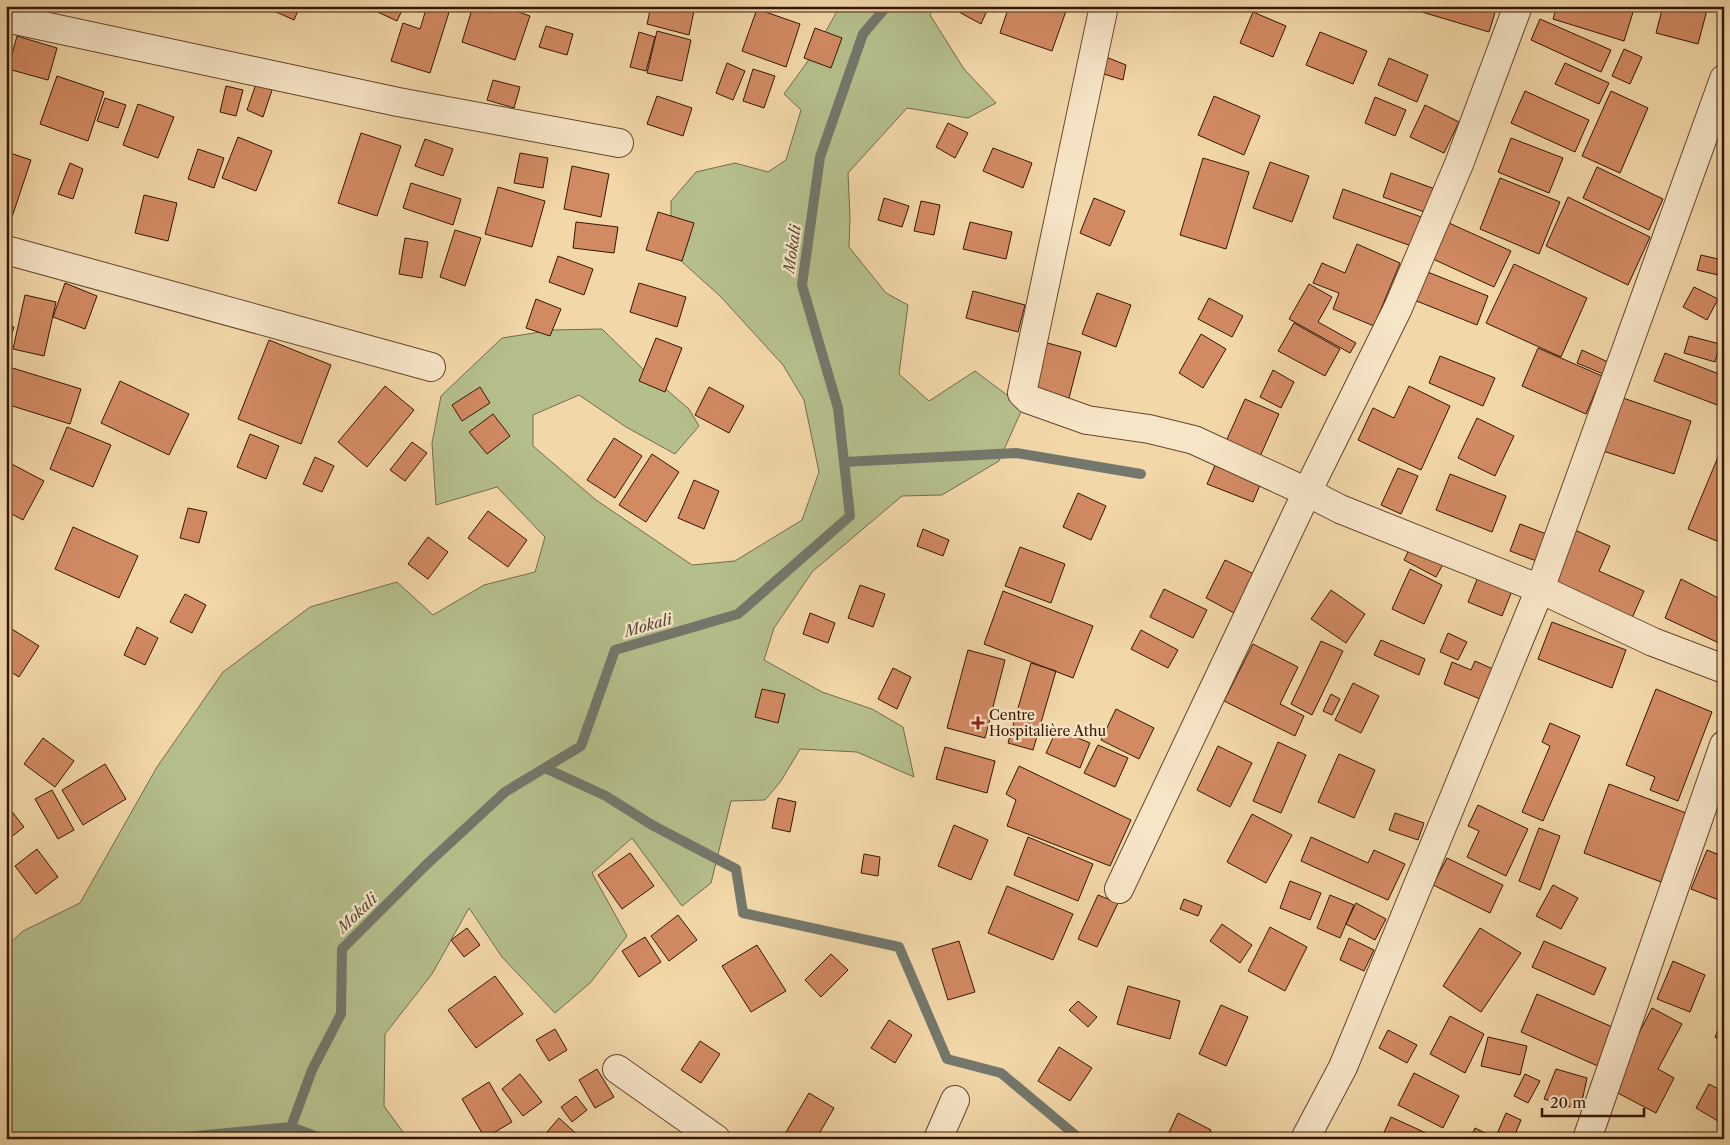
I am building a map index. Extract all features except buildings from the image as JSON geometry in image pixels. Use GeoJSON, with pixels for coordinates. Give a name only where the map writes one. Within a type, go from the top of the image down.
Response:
{"type":"FeatureCollection","features":[{"type":"Feature","properties":{"kind":"street"},"geometry":{"type":"LineString","coordinates":[[1104,6],[1022,393],[1028,399],[1087,420],[1149,429],[1194,440],[1340,509],[1540,588],[1653,642],[1724,669]]}},
{"type":"Feature","properties":{"kind":"street"},"geometry":{"type":"LineString","coordinates":[[1120,889],[1307,492],[1398,308],[1459,164],[1518,6]]}},
{"type":"Feature","properties":{"kind":"street"},"geometry":{"type":"LineString","coordinates":[[6,18],[398,102],[619,143]]}},
{"type":"Feature","properties":{"kind":"street"},"geometry":{"type":"LineString","coordinates":[[1305,1139],[1343,1067],[1540,588],[1724,79]]}},
{"type":"Feature","properties":{"kind":"street"},"geometry":{"type":"LineString","coordinates":[[6,250],[431,367]]}},
{"type":"Feature","properties":{"kind":"street"},"geometry":{"type":"LineString","coordinates":[[1587,1139],[1724,745]]}},
{"type":"Feature","properties":{"kind":"street"},"geometry":{"type":"LineString","coordinates":[[618,1069],[716,1139]]}},
{"type":"Feature","properties":{"kind":"street"},"geometry":{"type":"LineString","coordinates":[[938,1139],[955,1100]]}},
{"type":"Feature","properties":{"kind":"green space"},"geometry":{"type":"Polygon","coordinates":[[[840,6],[937,6],[930,15],[964,69],[996,103],[968,118],[907,108],[848,173],[849,247],[886,293],[908,305],[899,374],[929,401],[975,371],[1023,407],[999,461],[942,495],[902,496],[812,572],[774,628],[764,660],[822,692],[872,709],[903,727],[914,777],[857,752],[800,749],[781,781],[765,800],[731,801],[711,883],[682,906],[632,838],[592,873],[627,936],[590,983],[555,1013],[502,957],[469,908],[432,974],[385,1034],[384,1106],[408,1139],[16,1139],[6,1127],[6,947],[23,931],[80,903],[157,767],[223,672],[310,607],[397,582],[433,615],[484,585],[535,572],[545,537],[497,487],[436,505],[432,443],[441,396],[502,338],[553,330],[602,329],[646,372],[689,409],[699,426],[675,454],[626,427],[579,395],[533,415],[533,446],[596,500],[692,565],[735,561],[802,520],[819,472],[804,400],[783,365],[720,296],[671,252],[671,201],[696,172],[735,163],[768,172],[786,160],[801,110],[784,94],[813,54],[840,6]]]}},
{"type":"Feature","properties":{"kind":"waterway","name":"Mokali"},"geometry":{"type":"LineString","coordinates":[[164,1139],[291,1127],[312,1070],[341,1014],[342,949],[426,865],[505,792],[581,746],[615,650],[738,614],[850,516],[838,408],[802,285],[820,157],[863,34],[887,6]]}},
{"type":"Feature","properties":{"kind":"waterway"},"geometry":{"type":"LineString","coordinates":[[844,462],[1016,453],[1141,474]]}},
{"type":"Feature","properties":{"kind":"waterway"},"geometry":{"type":"LineString","coordinates":[[545,768],[606,796],[652,825],[736,869],[743,913],[899,947],[947,1059],[1001,1073],[1080,1139]]}},
{"type":"Feature","properties":{"kind":"waterway"},"geometry":{"type":"LineString","coordinates":[[291,1127],[323,1139]]}},
{"type":"Feature","properties":{"kind":"place","name":"Centre Hospitalière Athu"},"geometry":{"type":"Point","coordinates":[978,723]}}]}
